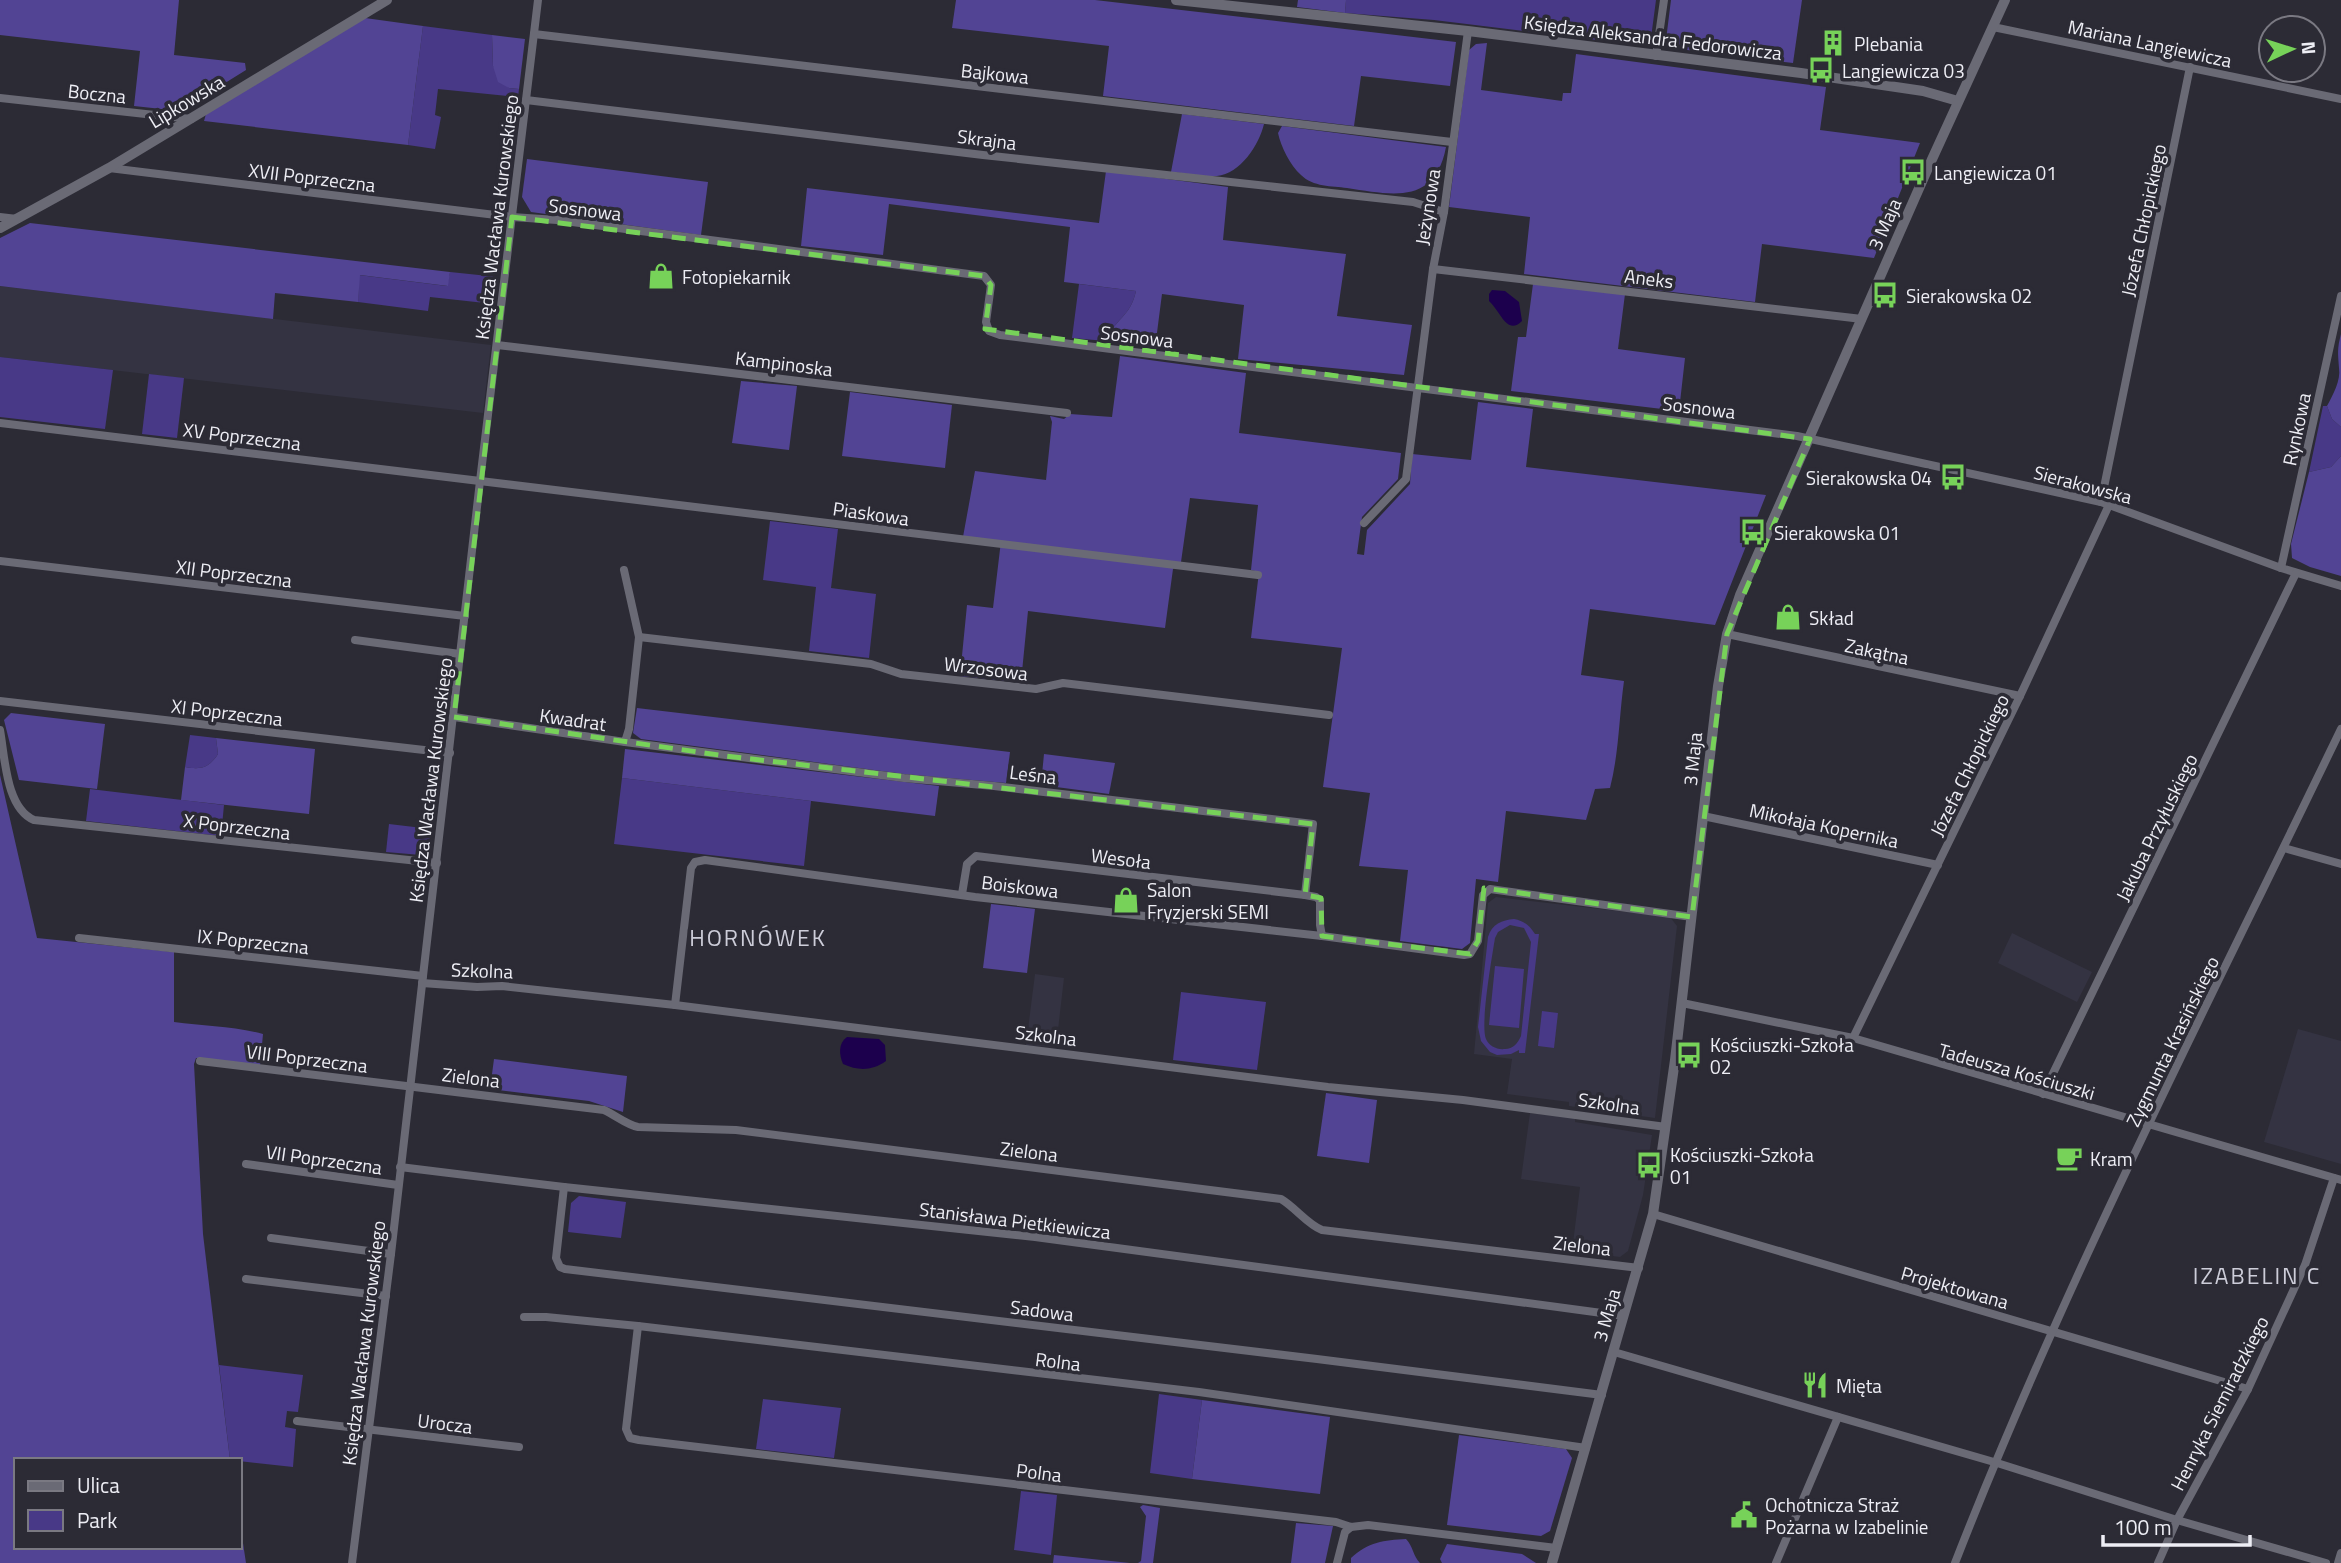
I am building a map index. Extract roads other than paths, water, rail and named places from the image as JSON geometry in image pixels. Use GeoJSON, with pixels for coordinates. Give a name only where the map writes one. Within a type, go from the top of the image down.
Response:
{"type":"FeatureCollection","features":[{"type":"Feature","properties":{"kind":"street","name":"Lipkowska"},"geometry":{"type":"LineString","coordinates":[[0,228],[108,168],[387,0]]}},
{"type":"Feature","properties":{"kind":"street","name":"Księdza Wacława Kurowskiego"},"geometry":{"type":"LineString","coordinates":[[355,1563],[368,1430],[538,0]]}},
{"type":"Feature","properties":{"kind":"street","name":"Księdza Aleksandra Fedorowicza"},"geometry":{"type":"LineString","coordinates":[[1176,0],[1468,31],[1656,55],[1909,89],[1958,101]]}},
{"type":"Feature","properties":{"kind":"street"},"geometry":{"type":"LineString","coordinates":[[1656,55],[1664,0]]}},
{"type":"Feature","properties":{"kind":"street","name":"3 Maja"},"geometry":{"type":"LineString","coordinates":[[1552,1563],[1653,1214],[1682,1003],[1718,687],[1727,634],[1740,595],[2005,0]]}},
{"type":"Feature","properties":{"kind":"street","name":"Mariana Langiewicza"},"geometry":{"type":"LineString","coordinates":[[1993,26],[2341,99]]}},
{"type":"Feature","properties":{"kind":"street","name":"Jeżynowa"},"geometry":{"type":"LineString","coordinates":[[1418,388],[1468,31]]}},
{"type":"Feature","properties":{"kind":"street","name":"Bajkowa"},"geometry":{"type":"LineString","coordinates":[[534,34],[1452,142]]}},
{"type":"Feature","properties":{"kind":"street","name":"Józefa Chłopickiego"},"geometry":{"type":"LineString","coordinates":[[1853,1038],[2020,696],[2105,503],[2190,67]]}},
{"type":"Feature","properties":{"kind":"street","name":"Boczna"},"geometry":{"type":"LineString","coordinates":[[0,98],[191,119]]}},
{"type":"Feature","properties":{"kind":"street","name":"Skrajna"},"geometry":{"type":"LineString","coordinates":[[526,100],[1413,202],[1444,212]]}},
{"type":"Feature","properties":{"kind":"street","name":"XVII Poprzeczna"},"geometry":{"type":"LineString","coordinates":[[108,168],[512,217]]}},
{"type":"Feature","properties":{"kind":"street"},"geometry":{"type":"LineString","coordinates":[[0,217],[17,219]]}},
{"type":"Feature","properties":{"kind":"street","name":"Sosnowa"},"geometry":{"type":"LineString","coordinates":[[512,217],[557,220],[984,276],[991,285],[986,322],[989,331],[1000,335],[1708,423],[1810,439]]}},
{"type":"Feature","properties":{"kind":"street","name":"Aneks"},"geometry":{"type":"LineString","coordinates":[[1433,269],[1862,319]]}},
{"type":"Feature","properties":{"kind":"street","name":"Rynkowa"},"geometry":{"type":"LineString","coordinates":[[2281,568],[2341,296]]}},
{"type":"Feature","properties":{"kind":"street","name":"Kampinoska"},"geometry":{"type":"LineString","coordinates":[[497,345],[1068,412]]}},
{"type":"Feature","properties":{"kind":"street"},"geometry":{"type":"LineString","coordinates":[[1364,523],[1406,479],[1418,388]]}},
{"type":"Feature","properties":{"kind":"street","name":"XV Poprzeczna"},"geometry":{"type":"LineString","coordinates":[[0,423],[480,481]]}},
{"type":"Feature","properties":{"kind":"street","name":"Sierakowska"},"geometry":{"type":"LineString","coordinates":[[1810,439],[2105,503],[2281,568],[2341,586]]}},
{"type":"Feature","properties":{"kind":"street","name":"Piaskowa"},"geometry":{"type":"LineString","coordinates":[[480,481],[1258,575]]}},
{"type":"Feature","properties":{"kind":"street","name":"XII Poprzeczna"},"geometry":{"type":"LineString","coordinates":[[0,561],[465,616]]}},
{"type":"Feature","properties":{"kind":"street","name":"Kwadrat"},"geometry":{"type":"LineString","coordinates":[[454,718],[625,742],[629,729],[639,637],[624,570]]}},
{"type":"Feature","properties":{"kind":"street","name":"Jakuba Przyłuskiego"},"geometry":{"type":"LineString","coordinates":[[2043,1094],[2296,573]]}},
{"type":"Feature","properties":{"kind":"street","name":"Zakątna"},"geometry":{"type":"LineString","coordinates":[[1727,634],[2020,696]]}},
{"type":"Feature","properties":{"kind":"street","name":"Wrzosowa"},"geometry":{"type":"LineString","coordinates":[[639,637],[871,664],[901,674],[1036,689],[1063,683],[1329,715]]}},
{"type":"Feature","properties":{"kind":"street"},"geometry":{"type":"LineString","coordinates":[[355,640],[460,654]]}},
{"type":"Feature","properties":{"kind":"street","name":"XI Poprzeczna"},"geometry":{"type":"LineString","coordinates":[[0,701],[450,753]]}},
{"type":"Feature","properties":{"kind":"street","name":"Zygmunta Krasińskiego"},"geometry":{"type":"LineString","coordinates":[[1955,1563],[1994,1462],[2052,1332],[2341,729]]}},
{"type":"Feature","properties":{"kind":"street","name":"X Poprzeczna"},"geometry":{"type":"LineString","coordinates":[[0,730],[12,793],[22,813],[34,820],[437,863]]}},
{"type":"Feature","properties":{"kind":"street","name":"Leśna"},"geometry":{"type":"LineString","coordinates":[[625,742],[904,778],[994,786],[1313,824],[1305,895]]}},
{"type":"Feature","properties":{"kind":"street","name":"Mikołaja Kopernika"},"geometry":{"type":"LineString","coordinates":[[1703,816],[1938,865]]}},
{"type":"Feature","properties":{"kind":"street"},"geometry":{"type":"LineString","coordinates":[[2284,848],[2341,864]]}},
{"type":"Feature","properties":{"kind":"street","name":"Wesoła"},"geometry":{"type":"LineString","coordinates":[[962,894],[967,864],[976,856],[1305,895]]}},
{"type":"Feature","properties":{"kind":"street","name":"Boiskowa"},"geometry":{"type":"LineString","coordinates":[[675,1005],[691,868],[695,862],[705,860],[975,897],[1322,936],[1464,955],[1470,954],[1478,941],[1483,895],[1490,889],[1692,917]]}},
{"type":"Feature","properties":{"kind":"street"},"geometry":{"type":"LineString","coordinates":[[1305,895],[1320,900],[1322,936]]}},
{"type":"Feature","properties":{"kind":"street","name":"IX Poprzeczna"},"geometry":{"type":"LineString","coordinates":[[79,938],[422,980]]}},
{"type":"Feature","properties":{"kind":"street","name":"Szkolna"},"geometry":{"type":"LineString","coordinates":[[422,980],[675,1005],[1328,1087],[1463,1100],[1666,1126]]}},
{"type":"Feature","properties":{"kind":"street","name":"Tadeusza Kościuszki"},"geometry":{"type":"LineString","coordinates":[[1682,1003],[1853,1038],[2337,1179]]}},
{"type":"Feature","properties":{"kind":"street","name":"VIII Poprzeczna"},"geometry":{"type":"LineString","coordinates":[[200,1061],[410,1085]]}},
{"type":"Feature","properties":{"kind":"street","name":"Zielona"},"geometry":{"type":"LineString","coordinates":[[410,1085],[604,1110],[638,1127],[736,1130],[1281,1199],[1294,1206],[1322,1230],[1639,1268]]}},
{"type":"Feature","properties":{"kind":"street","name":"VII Poprzeczna"},"geometry":{"type":"LineString","coordinates":[[246,1164],[398,1185]]}},
{"type":"Feature","properties":{"kind":"street","name":"Stanisława Pietkiewicza"},"geometry":{"type":"LineString","coordinates":[[400,1167],[1035,1237],[1624,1315]]}},
{"type":"Feature","properties":{"kind":"street","name":"Henryka Siemiradzkiego"},"geometry":{"type":"LineString","coordinates":[[2158,1563],[2177,1520],[2248,1389],[2305,1265],[2337,1179]]}},
{"type":"Feature","properties":{"kind":"street","name":"Sadowa"},"geometry":{"type":"LineString","coordinates":[[564,1187],[556,1258],[565,1269],[1601,1395]]}},
{"type":"Feature","properties":{"kind":"street","name":"Projektowana"},"geometry":{"type":"LineString","coordinates":[[1653,1214],[2248,1389]]}},
{"type":"Feature","properties":{"kind":"street"},"geometry":{"type":"LineString","coordinates":[[271,1238],[391,1254]]}},
{"type":"Feature","properties":{"kind":"street"},"geometry":{"type":"LineString","coordinates":[[246,1279],[386,1296]]}},
{"type":"Feature","properties":{"kind":"street","name":"Rolna"},"geometry":{"type":"LineString","coordinates":[[524,1317],[638,1326],[1199,1392],[1586,1448]]}},
{"type":"Feature","properties":{"kind":"street","name":"Polna"},"geometry":{"type":"LineString","coordinates":[[638,1326],[626,1429],[631,1438],[639,1440],[1336,1522],[1351,1527],[1357,1524],[1368,1525],[1556,1548]]}},
{"type":"Feature","properties":{"kind":"street"},"geometry":{"type":"LineString","coordinates":[[1614,1352],[1994,1462],[2177,1520],[2326,1563]]}},
{"type":"Feature","properties":{"kind":"street"},"geometry":{"type":"LineString","coordinates":[[1776,1563],[1838,1417]]}},
{"type":"Feature","properties":{"kind":"street","name":"Urocza"},"geometry":{"type":"LineString","coordinates":[[297,1421],[519,1447]]}},
{"type":"Feature","properties":{"kind":"street"},"geometry":{"type":"LineString","coordinates":[[1337,1563],[1345,1532],[1351,1527]]}},
{"type":"Feature","properties":{"kind":"street"},"geometry":{"type":"LineString","coordinates":[[2338,1563],[2341,1553]]}},
{"type":"Feature","properties":{"kind":"place","name":"Plebania"},"geometry":{"type":"Point","coordinates":[1833,43]}},
{"type":"Feature","properties":{"kind":"place","name":"Langiewicza 03"},"geometry":{"type":"Point","coordinates":[1821,70]}},
{"type":"Feature","properties":{"kind":"place","name":"Langiewicza 01"},"geometry":{"type":"Point","coordinates":[1913,172]}},
{"type":"Feature","properties":{"kind":"place","name":"Fotopiekarnik"},"geometry":{"type":"Point","coordinates":[661,276]}},
{"type":"Feature","properties":{"kind":"place","name":"Sierakowska 02"},"geometry":{"type":"Point","coordinates":[1885,295]}},
{"type":"Feature","properties":{"kind":"place","name":"Sierakowska 04"},"geometry":{"type":"Point","coordinates":[1953,477]}},
{"type":"Feature","properties":{"kind":"place","name":"Sierakowska 01"},"geometry":{"type":"Point","coordinates":[1753,532]}},
{"type":"Feature","properties":{"kind":"place","name":"Skład"},"geometry":{"type":"Point","coordinates":[1788,617]}},
{"type":"Feature","properties":{"kind":"place","name":"Salon Fryzjerski SEMI"},"geometry":{"type":"Point","coordinates":[1126,900]}},
{"type":"Feature","properties":{"kind":"place","name":"Kościuszki-Szkoła 02"},"geometry":{"type":"Point","coordinates":[1689,1055]}},
{"type":"Feature","properties":{"kind":"place","name":"Kram"},"geometry":{"type":"Point","coordinates":[2069,1158]}},
{"type":"Feature","properties":{"kind":"place","name":"Kościuszki-Szkoła 01"},"geometry":{"type":"Point","coordinates":[1649,1165]}},
{"type":"Feature","properties":{"kind":"place","name":"Mięta"},"geometry":{"type":"Point","coordinates":[1815,1385]}},
{"type":"Feature","properties":{"kind":"place","name":"Ochotnicza Straż Pożarna w Izabelinie"},"geometry":{"type":"Point","coordinates":[1744,1515]}},
{"type":"Feature","properties":{"kind":"district","name":"HORNÓWEK"},"geometry":{"type":"Point","coordinates":[758,937]}},
{"type":"Feature","properties":{"kind":"district","name":"IZABELIN C"},"geometry":{"type":"Point","coordinates":[2257,1275]}}]}
